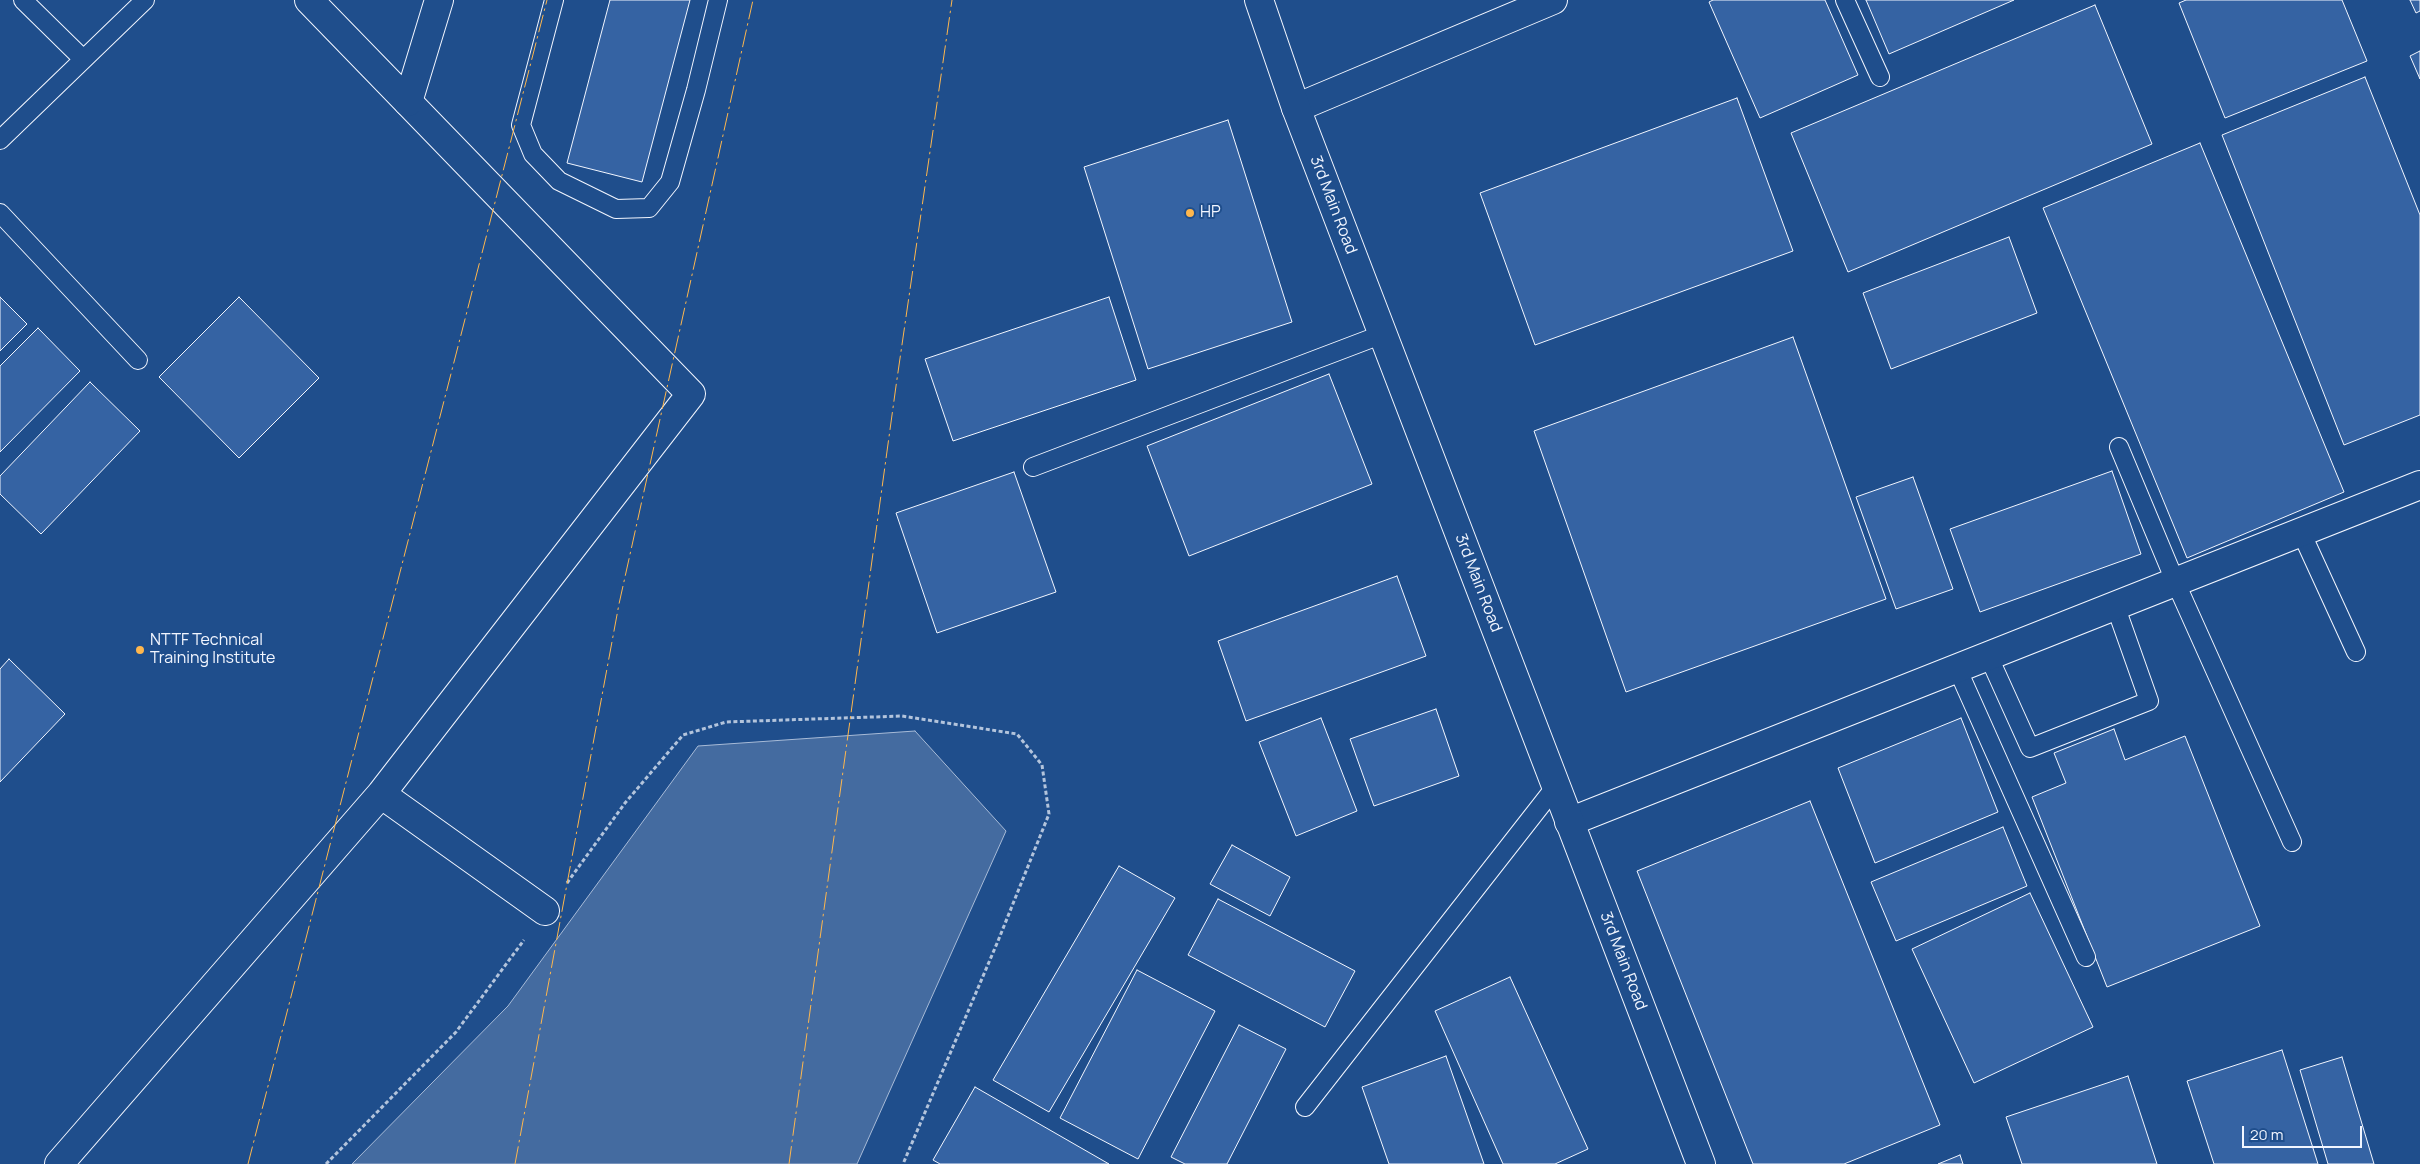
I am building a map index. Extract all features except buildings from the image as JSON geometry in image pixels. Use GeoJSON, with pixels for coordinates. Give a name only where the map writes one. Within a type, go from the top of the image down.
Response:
{"type":"FeatureCollection","features":[{"type":"Feature","properties":{"kind":"street"},"geometry":{"type":"LineString","coordinates":[[59,1164],[381,794],[691,394],[309,0]]}},
{"type":"Feature","properties":{"kind":"street"},"geometry":{"type":"LineString","coordinates":[[408,102],[439,0]]}},
{"type":"Feature","properties":{"kind":"street","name":"3rd Main Road"},"geometry":{"type":"LineString","coordinates":[[1259,0],[1296,108],[1701,1164]]}},
{"type":"Feature","properties":{"kind":"street"},"geometry":{"type":"LineString","coordinates":[[1296,108],[1553,0]]}},
{"type":"Feature","properties":{"kind":"street"},"geometry":{"type":"LineString","coordinates":[[1569,822],[2420,485]]}},
{"type":"Feature","properties":{"kind":"street"},"geometry":{"type":"LineString","coordinates":[[381,794],[545,911]]}},
{"type":"Feature","properties":{"kind":"lane"},"geometry":{"type":"LineString","coordinates":[[23,0],[84,59]]}},
{"type":"Feature","properties":{"kind":"lane"},"geometry":{"type":"LineString","coordinates":[[0,140],[145,0]]}},
{"type":"Feature","properties":{"kind":"lane"},"geometry":{"type":"LineString","coordinates":[[554,0],[521,125],[533,154],[559,181],[616,209],[649,208],[670,182],[696,90],[718,0]]}},
{"type":"Feature","properties":{"kind":"lane"},"geometry":{"type":"LineString","coordinates":[[1845,0],[1880,77]]}},
{"type":"Feature","properties":{"kind":"lane"},"geometry":{"type":"LineString","coordinates":[[0,214],[138,360]]}},
{"type":"Feature","properties":{"kind":"lane"},"geometry":{"type":"LineString","coordinates":[[1033,466],[1383,334]]}},
{"type":"Feature","properties":{"kind":"lane"},"geometry":{"type":"LineString","coordinates":[[2119,447],[2175,582],[2292,842]]}},
{"type":"Feature","properties":{"kind":"lane"},"geometry":{"type":"LineString","coordinates":[[2301,532],[2356,652]]}},
{"type":"Feature","properties":{"kind":"lane"},"geometry":{"type":"LineString","coordinates":[[1988,655],[2030,748],[2149,701],[2115,606]]}},
{"type":"Feature","properties":{"kind":"lane"},"geometry":{"type":"LineString","coordinates":[[1957,668],[2086,957]]}},
{"type":"Feature","properties":{"kind":"lane"},"geometry":{"type":"LineString","coordinates":[[1305,1107],[1556,786]]}},
{"type":"Feature","properties":{"kind":"path"},"geometry":{"type":"LineString","coordinates":[[326,1164],[456,1032],[625,803],[683,734],[726,722],[902,716],[1017,734],[1042,764],[1049,814],[904,1164]]}},
{"type":"Feature","properties":{"kind":"water"},"geometry":{"type":"Polygon","coordinates":[[[915,731],[1006,831],[857,1164],[352,1164],[508,1006],[698,746],[915,731]]]}},
{"type":"Feature","properties":{"kind":"power"},"geometry":{"type":"LineString","coordinates":[[248,1164],[547,0]]}},
{"type":"Feature","properties":{"kind":"power"},"geometry":{"type":"LineString","coordinates":[[515,1164],[619,604],[753,0]]}},
{"type":"Feature","properties":{"kind":"power"},"geometry":{"type":"LineString","coordinates":[[789,1164],[896,386],[952,0]]}},
{"type":"Feature","properties":{"kind":"place","name":"HP"},"geometry":{"type":"Point","coordinates":[1190,213]}},
{"type":"Feature","properties":{"kind":"place","name":"NTTF Technical Training Institute"},"geometry":{"type":"Point","coordinates":[140,650]}}]}
